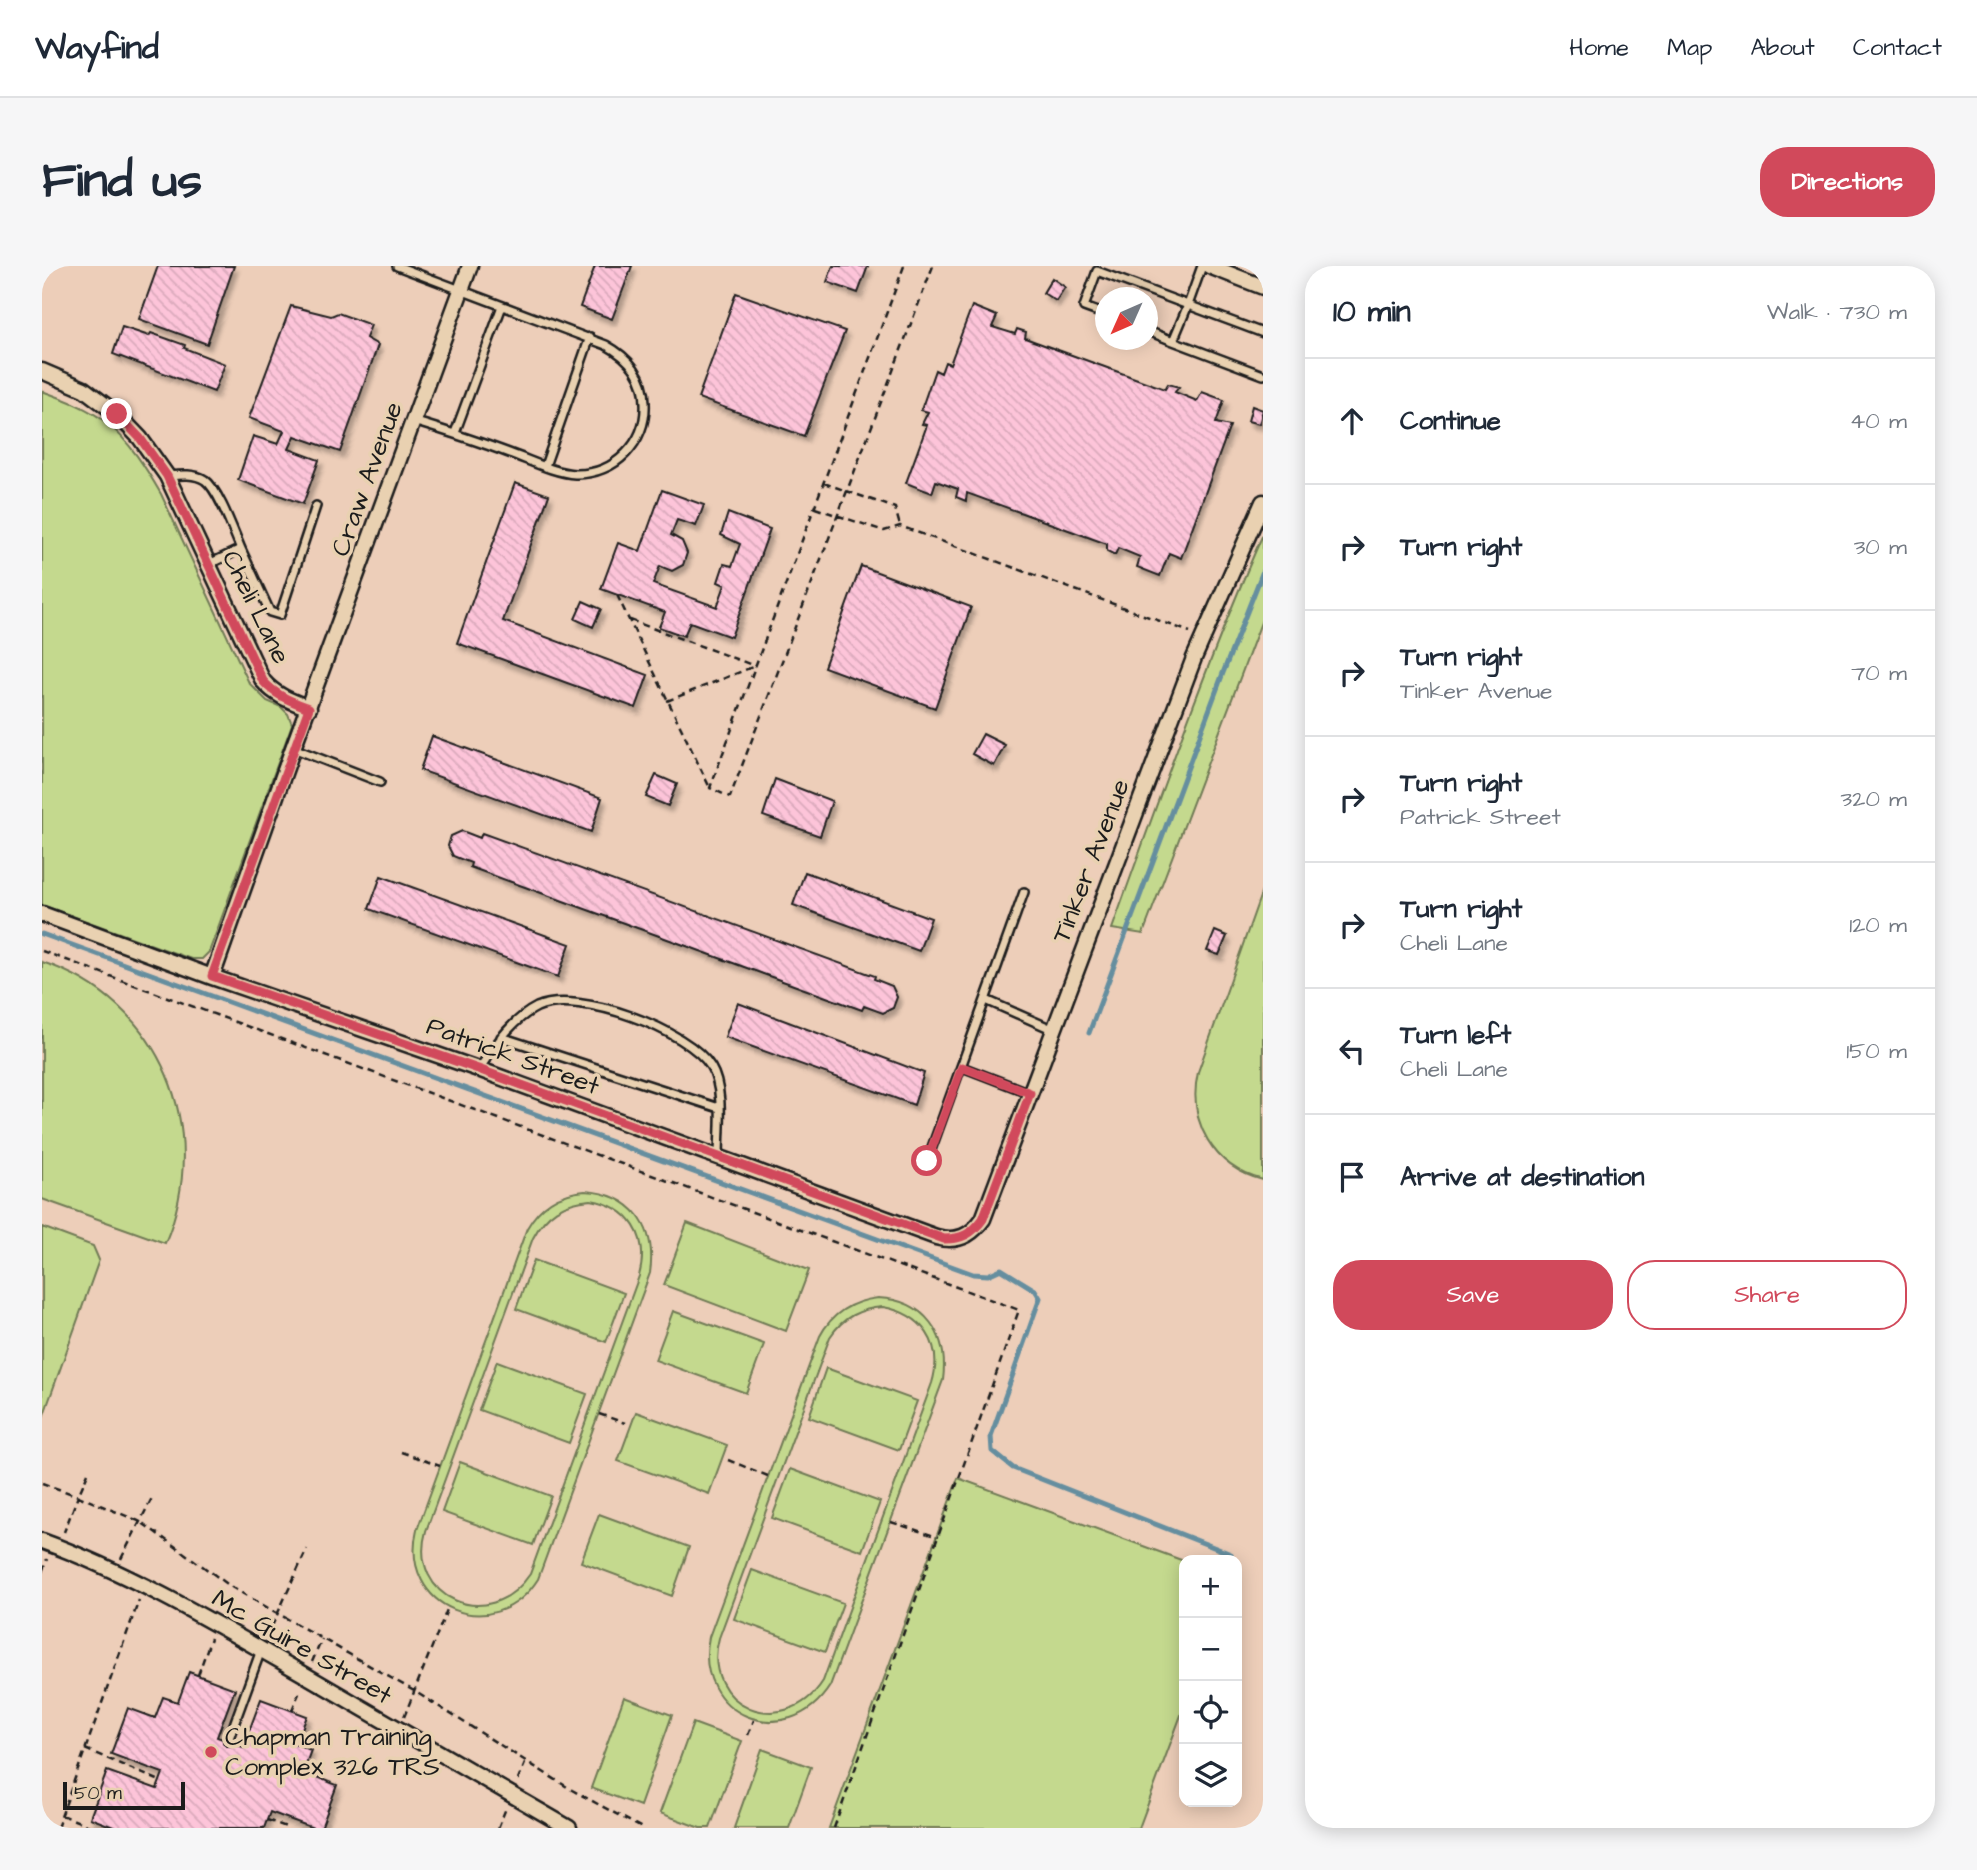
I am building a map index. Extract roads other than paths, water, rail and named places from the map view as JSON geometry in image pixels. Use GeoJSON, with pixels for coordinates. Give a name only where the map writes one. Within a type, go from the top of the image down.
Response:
{"type":"FeatureCollection","features":[{"type":"Feature","properties":{"kind":"street","name":"Craw Avenue"},"geometry":{"type":"LineString","coordinates":[[309,708],[470,266]]}},
{"type":"Feature","properties":{"kind":"street"},"geometry":{"type":"LineString","coordinates":[[1209,266],[1263,286]]}},
{"type":"Feature","properties":{"kind":"street","name":"Cheli Lane"},"geometry":{"type":"LineString","coordinates":[[42,370],[84,389],[117,414],[140,438],[167,476],[263,681],[281,697],[309,708]]}},
{"type":"Feature","properties":{"kind":"street","name":"Tinker Avenue"},"geometry":{"type":"LineString","coordinates":[[967,1236],[983,1219],[1203,637],[1263,502]]}},
{"type":"Feature","properties":{"kind":"street"},"geometry":{"type":"LineString","coordinates":[[212,976],[309,708]]}},
{"type":"Feature","properties":{"kind":"street","name":"Patrick Street"},"geometry":{"type":"LineString","coordinates":[[42,914],[478,1069],[936,1237],[956,1239],[967,1236]]}},
{"type":"Feature","properties":{"kind":"street","name":"Mc Guire Street"},"geometry":{"type":"LineString","coordinates":[[42,1541],[53,1552],[83,1556],[114,1571],[261,1650],[562,1826]]}},
{"type":"Feature","properties":{"kind":"lane"},"geometry":{"type":"LineString","coordinates":[[397,266],[590,337],[616,350],[627,358],[636,371],[645,398],[646,415],[631,449],[601,470],[575,474],[413,421]]}},
{"type":"Feature","properties":{"kind":"lane"},"geometry":{"type":"LineString","coordinates":[[1173,341],[1202,266]]}},
{"type":"Feature","properties":{"kind":"lane"},"geometry":{"type":"LineString","coordinates":[[1095,311],[1084,307],[1097,271],[1140,287]]}},
{"type":"Feature","properties":{"kind":"lane"},"geometry":{"type":"LineString","coordinates":[[1158,294],[1263,333]]}},
{"type":"Feature","properties":{"kind":"lane"},"geometry":{"type":"LineString","coordinates":[[455,433],[502,306]]}},
{"type":"Feature","properties":{"kind":"lane"},"geometry":{"type":"LineString","coordinates":[[1158,335],[1263,375]]}},
{"type":"Feature","properties":{"kind":"lane"},"geometry":{"type":"LineString","coordinates":[[545,466],[590,337]]}},
{"type":"Feature","properties":{"kind":"lane"},"geometry":{"type":"LineString","coordinates":[[167,476],[185,474],[204,480],[215,491],[270,612],[280,615],[316,506]]}},
{"type":"Feature","properties":{"kind":"lane"},"geometry":{"type":"LineString","coordinates":[[208,564],[241,549]]}},
{"type":"Feature","properties":{"kind":"lane"},"geometry":{"type":"LineString","coordinates":[[293,748],[380,782]]}},
{"type":"Feature","properties":{"kind":"lane"},"geometry":{"type":"LineString","coordinates":[[927,1161],[1024,892]]}},
{"type":"Feature","properties":{"kind":"lane"},"geometry":{"type":"LineString","coordinates":[[986,1000],[1054,1030]]}},
{"type":"Feature","properties":{"kind":"lane"},"geometry":{"type":"LineString","coordinates":[[478,1069],[501,1037],[536,1008],[552,1003],[607,1007],[642,1020],[695,1048],[712,1068],[720,1090],[719,1157]]}},
{"type":"Feature","properties":{"kind":"lane"},"geometry":{"type":"LineString","coordinates":[[501,1037],[719,1108]]}},
{"type":"Feature","properties":{"kind":"lane"},"geometry":{"type":"LineString","coordinates":[[962,1067],[1030,1093]]}},
{"type":"Feature","properties":{"kind":"lane"},"geometry":{"type":"LineString","coordinates":[[228,1741],[261,1650]]}},
{"type":"Feature","properties":{"kind":"waterway"},"geometry":{"type":"LineString","coordinates":[[1089,1033],[1263,571]]}},
{"type":"Feature","properties":{"kind":"waterway"},"geometry":{"type":"LineString","coordinates":[[42,934],[973,1274],[988,1275],[1001,1269],[1035,1290],[1040,1298],[991,1436],[992,1451],[1013,1468],[1231,1554]]}},
{"type":"Feature","properties":{"kind":"place","name":"Chapman Training Complex 326 TRS"},"geometry":{"type":"Point","coordinates":[211,1752]}}]}
